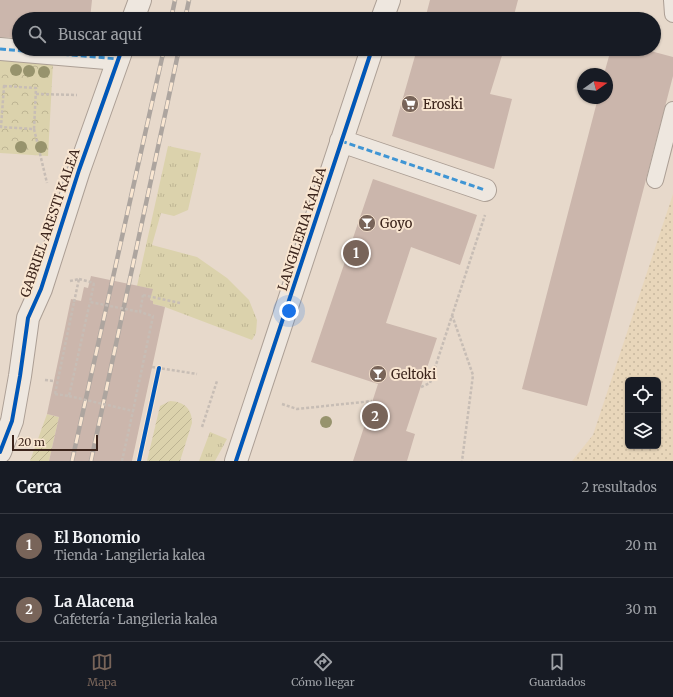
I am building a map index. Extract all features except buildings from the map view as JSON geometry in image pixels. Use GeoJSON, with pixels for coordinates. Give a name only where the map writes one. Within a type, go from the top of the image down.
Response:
{"type":"FeatureCollection","features":[{"type":"Feature","properties":{"kind":"street"},"geometry":{"type":"LineString","coordinates":[[136,12],[140,0]]}},
{"type":"Feature","properties":{"kind":"street"},"geometry":{"type":"LineString","coordinates":[[385,12],[389,0]]}},
{"type":"Feature","properties":{"kind":"street","name":"GABRIEL ARESTI KALEA"},"geometry":{"type":"LineString","coordinates":[[0,49],[12,50]]}},
{"type":"Feature","properties":{"kind":"street","name":"GABRIEL ARESTI KALEA"},"geometry":{"type":"LineString","coordinates":[[0,452],[12,421],[28,318],[41,289],[104,96],[119,56]]}},
{"type":"Feature","properties":{"kind":"street","name":"LANGILERIA KALEA"},"geometry":{"type":"LineString","coordinates":[[236,461],[370,56]]}},
{"type":"Feature","properties":{"kind":"street"},"geometry":{"type":"LineString","coordinates":[[341,141],[486,190]]}},
{"type":"Feature","properties":{"kind":"lane"},"geometry":{"type":"LineString","coordinates":[[672,0],[673,14]]}},
{"type":"Feature","properties":{"kind":"lane"},"geometry":{"type":"LineString","coordinates":[[655,180],[673,110]]}},
{"type":"Feature","properties":{"kind":"path"},"geometry":{"type":"LineString","coordinates":[[4,86],[36,88],[36,94],[34,129],[1,127],[1,103],[4,86]]}},
{"type":"Feature","properties":{"kind":"path"},"geometry":{"type":"LineString","coordinates":[[36,94],[104,96]]}},
{"type":"Feature","properties":{"kind":"path"},"geometry":{"type":"LineString","coordinates":[[421,387],[430,384],[488,207],[481,204],[486,190]]}},
{"type":"Feature","properties":{"kind":"path"},"geometry":{"type":"LineString","coordinates":[[70,396],[94,283],[79,279],[55,394],[70,396],[133,411]]}},
{"type":"Feature","properties":{"kind":"path"},"geometry":{"type":"LineString","coordinates":[[140,312],[143,295],[180,303]]}},
{"type":"Feature","properties":{"kind":"path"},"geometry":{"type":"LineString","coordinates":[[90,302],[153,316],[122,461]]}},
{"type":"Feature","properties":{"kind":"path"},"geometry":{"type":"LineString","coordinates":[[452,315],[473,375],[462,461]]}},
{"type":"Feature","properties":{"kind":"path"},"geometry":{"type":"LineString","coordinates":[[152,367],[197,374]]}},
{"type":"Feature","properties":{"kind":"path"},"geometry":{"type":"LineString","coordinates":[[157,376],[159,368]]}},
{"type":"Feature","properties":{"kind":"path"},"geometry":{"type":"LineString","coordinates":[[202,427],[217,381]]}},
{"type":"Feature","properties":{"kind":"path"},"geometry":{"type":"LineString","coordinates":[[277,403],[297,409],[372,401]]}},
{"type":"Feature","properties":{"kind":"shaded area"},"geometry":{"type":"Polygon","coordinates":[[[673,194],[673,461],[572,461],[593,435],[673,194]]]}},
{"type":"Feature","properties":{"kind":"green space"},"geometry":{"type":"Polygon","coordinates":[[[0,59],[53,63],[48,156],[0,153],[0,59]]]}},
{"type":"Feature","properties":{"kind":"green space"},"geometry":{"type":"Polygon","coordinates":[[[168,146],[201,153],[188,210],[174,216],[161,213],[152,245],[197,257],[227,278],[249,300],[257,320],[256,333],[252,340],[165,307],[153,304],[153,301],[150,300],[152,289],[137,286],[168,146]]]}},
{"type":"Feature","properties":{"kind":"green space"},"geometry":{"type":"Polygon","coordinates":[[[170,401],[183,404],[191,413],[192,418],[192,423],[180,461],[147,461],[160,406],[170,401]]]}},
{"type":"Feature","properties":{"kind":"green space"},"geometry":{"type":"Polygon","coordinates":[[[47,414],[59,417],[49,461],[30,461],[47,414]]]}},
{"type":"Feature","properties":{"kind":"green space"},"geometry":{"type":"Polygon","coordinates":[[[210,432],[227,439],[215,461],[199,461],[210,432]]]}},
{"type":"Feature","properties":{"kind":"railway"},"geometry":{"type":"LineString","coordinates":[[172,12],[175,0]]}},
{"type":"Feature","properties":{"kind":"railway"},"geometry":{"type":"LineString","coordinates":[[186,12],[189,0]]}},
{"type":"Feature","properties":{"kind":"railway"},"geometry":{"type":"LineString","coordinates":[[72,461],[162,56]]}},
{"type":"Feature","properties":{"kind":"railway"},"geometry":{"type":"LineString","coordinates":[[91,461],[178,56]]}},
{"type":"Feature","properties":{"kind":"marked path"},"geometry":{"type":"LineString","coordinates":[[0,49],[12,50]]}},
{"type":"Feature","properties":{"kind":"marked path"},"geometry":{"type":"LineString","coordinates":[[83,56],[118,59]]}},
{"type":"Feature","properties":{"kind":"marked path"},"geometry":{"type":"LineString","coordinates":[[341,141],[485,190]]}},
{"type":"Feature","properties":{"kind":"cycle path"},"geometry":{"type":"LineString","coordinates":[[0,452],[12,421],[28,318],[41,289],[79,170],[120,56]]}},
{"type":"Feature","properties":{"kind":"cycle path"},"geometry":{"type":"LineString","coordinates":[[236,461],[370,56]]}},
{"type":"Feature","properties":{"kind":"cycle path"},"geometry":{"type":"LineString","coordinates":[[139,461],[159,368]]}},
{"type":"Feature","properties":{"kind":"place","name":"Eroski"},"geometry":{"type":"Point","coordinates":[410,104]}},
{"type":"Feature","properties":{"kind":"place","name":"Goyo"},"geometry":{"type":"Point","coordinates":[367,223]}},
{"type":"Feature","properties":{"kind":"place","name":"El Bonomio"},"geometry":{"type":"Point","coordinates":[356,253]}},
{"type":"Feature","properties":{"kind":"place","name":"Geltoki"},"geometry":{"type":"Point","coordinates":[378,374]}},
{"type":"Feature","properties":{"kind":"place","name":"La Alacena"},"geometry":{"type":"Point","coordinates":[375,416]}}]}
